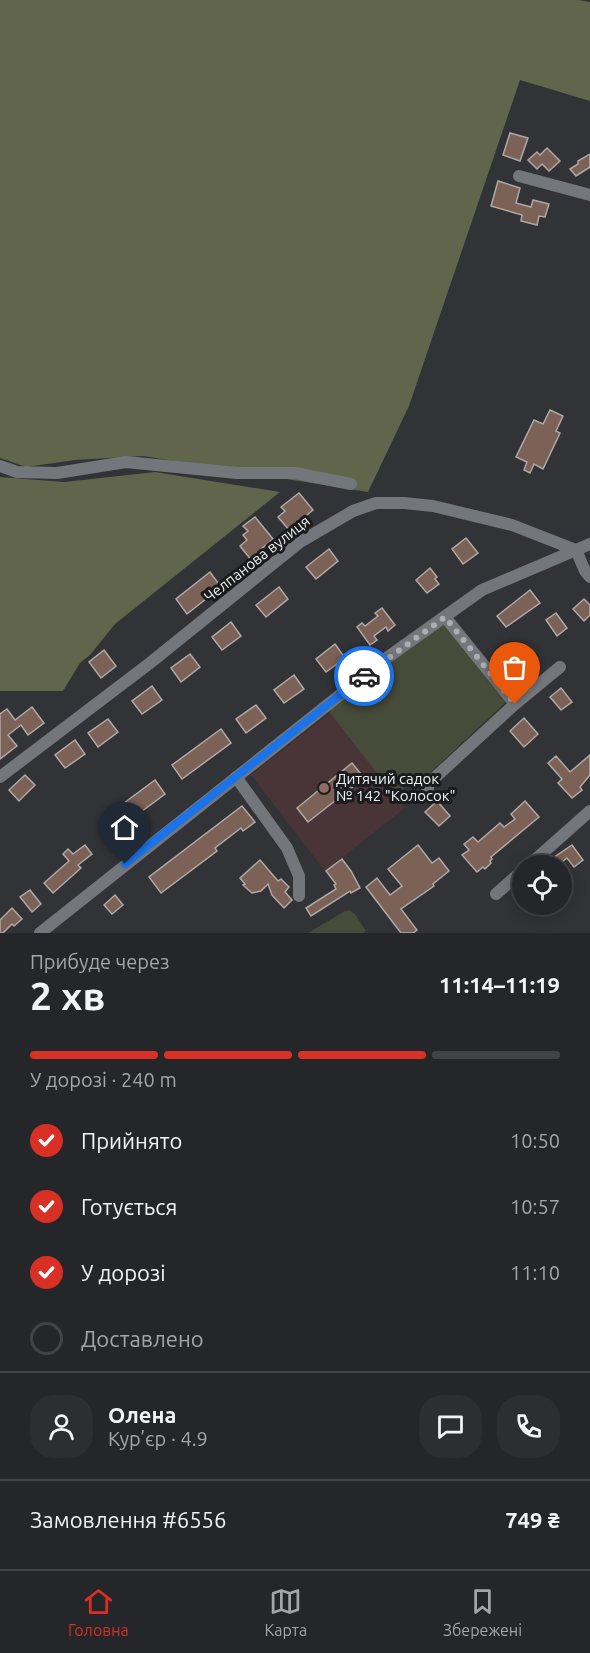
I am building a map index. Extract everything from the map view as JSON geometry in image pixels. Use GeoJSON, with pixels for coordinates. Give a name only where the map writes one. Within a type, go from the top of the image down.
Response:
{"type":"FeatureCollection","features":[{"type":"Feature","properties":{"kind":"street"},"geometry":{"type":"LineString","coordinates":[[519,176],[590,195]]}},
{"type":"Feature","properties":{"kind":"street"},"geometry":{"type":"LineString","coordinates":[[0,466],[17,471],[57,473],[126,462],[237,473],[295,473],[351,484]]}},
{"type":"Feature","properties":{"kind":"street","name":"Челпанова вулиця"},"geometry":{"type":"LineString","coordinates":[[0,777],[150,663],[300,542],[353,511],[376,503],[404,502],[433,506],[512,525],[576,550]]}},
{"type":"Feature","properties":{"kind":"street"},"geometry":{"type":"LineString","coordinates":[[40,933],[388,657],[482,590],[590,544]]}},
{"type":"Feature","properties":{"kind":"street"},"geometry":{"type":"LineString","coordinates":[[576,550],[590,577]]}},
{"type":"Feature","properties":{"kind":"street"},"geometry":{"type":"LineString","coordinates":[[445,617],[515,704]]}},
{"type":"Feature","properties":{"kind":"street"},"geometry":{"type":"LineString","coordinates":[[426,797],[429,783],[515,704],[560,667]]}},
{"type":"Feature","properties":{"kind":"street"},"geometry":{"type":"LineString","coordinates":[[236,777],[287,848],[299,876],[299,896]]}},
{"type":"Feature","properties":{"kind":"street"},"geometry":{"type":"LineString","coordinates":[[540,855],[590,811]]}},
{"type":"Feature","properties":{"kind":"street"},"geometry":{"type":"LineString","coordinates":[[496,894],[512,880]]}},
{"type":"Feature","properties":{"kind":"shaded area","name":"Дитячий садок № 142 \"Колосок\""},"geometry":{"type":"Polygon","coordinates":[[[330,713],[405,808],[325,871],[251,775],[330,713]]]}},
{"type":"Feature","properties":{"kind":"green space"},"geometry":{"type":"Polygon","coordinates":[[[0,0],[578,0],[590,2],[590,101],[520,80],[409,406],[368,492],[143,456],[75,460],[26,467],[0,458],[0,0]]]}},
{"type":"Feature","properties":{"kind":"green space"},"geometry":{"type":"Polygon","coordinates":[[[155,472],[280,492],[115,624],[90,655],[80,663],[63,691],[0,691],[0,477],[64,482],[155,472]]]}},
{"type":"Feature","properties":{"kind":"green space"},"geometry":{"type":"Polygon","coordinates":[[[443,622],[506,702],[418,784],[406,783],[398,800],[330,713],[331,708],[443,622]]]}},
{"type":"Feature","properties":{"kind":"green space"},"geometry":{"type":"Polygon","coordinates":[[[349,910],[355,914],[366,931],[363,933],[308,933],[345,911],[349,910]]]}},
{"type":"Feature","properties":{"kind":"building"},"geometry":{"type":"Polygon","coordinates":[[[510,133],[528,138],[520,161],[503,155],[510,133]]]}},
{"type":"Feature","properties":{"kind":"building"},"geometry":{"type":"Polygon","coordinates":[[[547,148],[560,161],[549,171],[542,164],[537,169],[528,160],[537,152],[540,155],[547,148]]]}},
{"type":"Feature","properties":{"kind":"building"},"geometry":{"type":"Polygon","coordinates":[[[590,154],[590,167],[576,176],[570,169],[590,154]]]}},
{"type":"Feature","properties":{"kind":"building"},"geometry":{"type":"Polygon","coordinates":[[[498,181],[520,188],[516,203],[531,207],[533,200],[549,204],[545,217],[539,216],[537,225],[521,221],[522,215],[491,206],[498,181]]]}},
{"type":"Feature","properties":{"kind":"building"},"geometry":{"type":"Polygon","coordinates":[[[550,410],[563,416],[556,431],[560,433],[543,469],[534,464],[530,473],[524,470],[527,462],[516,457],[534,420],[543,424],[550,410]]]}},
{"type":"Feature","properties":{"kind":"building"},"geometry":{"type":"Polygon","coordinates":[[[299,493],[313,510],[289,530],[278,517],[285,511],[281,507],[299,493]]]}},
{"type":"Feature","properties":{"kind":"building"},"geometry":{"type":"Polygon","coordinates":[[[255,517],[273,539],[259,551],[261,554],[252,561],[240,546],[247,540],[243,535],[248,531],[243,526],[255,517]]]}},
{"type":"Feature","properties":{"kind":"building"},"geometry":{"type":"Polygon","coordinates":[[[466,538],[478,553],[463,564],[452,549],[466,538]]]}},
{"type":"Feature","properties":{"kind":"building"},"geometry":{"type":"Polygon","coordinates":[[[329,549],[338,561],[316,579],[306,567],[329,549]]]}},
{"type":"Feature","properties":{"kind":"building"},"geometry":{"type":"Polygon","coordinates":[[[430,568],[439,584],[427,593],[416,580],[430,568]]]}},
{"type":"Feature","properties":{"kind":"building"},"geometry":{"type":"Polygon","coordinates":[[[210,572],[221,587],[187,614],[176,599],[210,572]]]}},
{"type":"Feature","properties":{"kind":"building"},"geometry":{"type":"Polygon","coordinates":[[[279,587],[288,599],[266,617],[256,605],[279,587]]]}},
{"type":"Feature","properties":{"kind":"building"},"geometry":{"type":"Polygon","coordinates":[[[530,590],[540,603],[506,627],[497,616],[530,590]]]}},
{"type":"Feature","properties":{"kind":"building"},"geometry":{"type":"Polygon","coordinates":[[[584,599],[590,605],[590,615],[584,621],[573,609],[584,599]]]}},
{"type":"Feature","properties":{"kind":"building"},"geometry":{"type":"Polygon","coordinates":[[[382,608],[395,625],[388,631],[386,627],[374,636],[377,640],[370,645],[357,627],[362,623],[365,626],[378,616],[375,613],[382,608]]]}},
{"type":"Feature","properties":{"kind":"building"},"geometry":{"type":"Polygon","coordinates":[[[556,613],[567,628],[557,636],[546,620],[556,613]]]}},
{"type":"Feature","properties":{"kind":"building"},"geometry":{"type":"Polygon","coordinates":[[[231,622],[241,636],[222,650],[212,637],[231,622]]]}},
{"type":"Feature","properties":{"kind":"building"},"geometry":{"type":"Polygon","coordinates":[[[335,644],[345,658],[326,672],[316,659],[335,644]]]}},
{"type":"Feature","properties":{"kind":"building"},"geometry":{"type":"Polygon","coordinates":[[[104,650],[116,666],[101,678],[89,662],[104,650]]]}},
{"type":"Feature","properties":{"kind":"building"},"geometry":{"type":"Polygon","coordinates":[[[524,652],[537,667],[522,679],[510,664],[524,652]]]}},
{"type":"Feature","properties":{"kind":"building"},"geometry":{"type":"Polygon","coordinates":[[[190,654],[200,667],[181,682],[171,668],[190,654]]]}},
{"type":"Feature","properties":{"kind":"building"},"geometry":{"type":"Polygon","coordinates":[[[294,675],[304,689],[284,703],[274,690],[294,675]]]}},
{"type":"Feature","properties":{"kind":"building"},"geometry":{"type":"Polygon","coordinates":[[[152,686],[162,700],[142,714],[132,701],[152,686]]]}},
{"type":"Feature","properties":{"kind":"building"},"geometry":{"type":"Polygon","coordinates":[[[561,688],[572,702],[561,710],[550,697],[561,688]]]}},
{"type":"Feature","properties":{"kind":"building"},"geometry":{"type":"Polygon","coordinates":[[[256,705],[266,718],[246,733],[236,719],[256,705]]]}},
{"type":"Feature","properties":{"kind":"building"},"geometry":{"type":"Polygon","coordinates":[[[32,707],[44,723],[28,735],[21,725],[8,735],[17,746],[0,759],[0,714],[7,709],[15,720],[32,707]]]}},
{"type":"Feature","properties":{"kind":"building"},"geometry":{"type":"Polygon","coordinates":[[[524,718],[538,734],[524,747],[510,731],[524,718]]]}},
{"type":"Feature","properties":{"kind":"building"},"geometry":{"type":"Polygon","coordinates":[[[108,719],[118,732],[98,747],[88,733],[108,719]]]}},
{"type":"Feature","properties":{"kind":"building"},"geometry":{"type":"Polygon","coordinates":[[[221,729],[231,743],[182,779],[172,765],[221,729]]]}},
{"type":"Feature","properties":{"kind":"building"},"geometry":{"type":"Polygon","coordinates":[[[75,740],[85,754],[65,768],[55,755],[75,740]]]}},
{"type":"Feature","properties":{"kind":"building"},"geometry":{"type":"Polygon","coordinates":[[[590,755],[590,775],[580,787],[582,790],[572,798],[558,783],[562,779],[548,763],[556,756],[570,772],[590,755]]]}},
{"type":"Feature","properties":{"kind":"building"},"geometry":{"type":"Polygon","coordinates":[[[352,763],[364,778],[308,822],[297,808],[352,763]]]}},
{"type":"Feature","properties":{"kind":"building"},"geometry":{"type":"Polygon","coordinates":[[[25,775],[35,785],[19,801],[9,790],[25,775]]]}},
{"type":"Feature","properties":{"kind":"building"},"geometry":{"type":"Polygon","coordinates":[[[155,780],[165,794],[118,829],[108,815],[155,780]]]}},
{"type":"Feature","properties":{"kind":"building"},"geometry":{"type":"Polygon","coordinates":[[[437,801],[450,816],[439,826],[425,812],[437,801]]]}},
{"type":"Feature","properties":{"kind":"building"},"geometry":{"type":"Polygon","coordinates":[[[525,801],[539,817],[491,857],[491,863],[485,869],[483,867],[477,872],[462,855],[469,850],[464,844],[473,837],[478,842],[500,823],[504,827],[515,819],[511,814],[525,801]]]}},
{"type":"Feature","properties":{"kind":"building"},"geometry":{"type":"Polygon","coordinates":[[[242,806],[255,822],[243,831],[241,828],[215,848],[217,851],[161,893],[149,877],[242,806]]]}},
{"type":"Feature","properties":{"kind":"building"},"geometry":{"type":"Polygon","coordinates":[[[85,845],[92,854],[78,865],[81,868],[53,893],[44,883],[69,861],[63,854],[68,849],[73,854],[85,845]]]}},
{"type":"Feature","properties":{"kind":"building"},"geometry":{"type":"Polygon","coordinates":[[[418,845],[432,863],[439,858],[449,871],[433,884],[434,886],[401,909],[417,930],[413,933],[401,933],[366,887],[377,878],[390,895],[402,886],[388,869],[418,845]]]}},
{"type":"Feature","properties":{"kind":"building"},"geometry":{"type":"Polygon","coordinates":[[[572,845],[583,860],[574,867],[572,855],[557,855],[572,845]]]}},
{"type":"Feature","properties":{"kind":"building"},"geometry":{"type":"Polygon","coordinates":[[[342,859],[360,888],[351,893],[350,891],[311,916],[306,908],[336,889],[334,885],[336,884],[326,871],[342,859]]]}},
{"type":"Feature","properties":{"kind":"building"},"geometry":{"type":"Polygon","coordinates":[[[260,860],[278,881],[281,879],[289,887],[285,892],[292,900],[284,908],[272,895],[268,884],[261,891],[252,893],[243,885],[245,884],[240,878],[260,860]]]}},
{"type":"Feature","properties":{"kind":"building"},"geometry":{"type":"Polygon","coordinates":[[[30,890],[41,904],[32,912],[20,897],[30,890]]]}},
{"type":"Feature","properties":{"kind":"building"},"geometry":{"type":"Polygon","coordinates":[[[115,895],[123,905],[112,914],[104,905],[115,895]]]}},
{"type":"Feature","properties":{"kind":"building"},"geometry":{"type":"Polygon","coordinates":[[[12,908],[22,919],[0,933],[0,920],[12,908]]]}},
{"type":"Feature","properties":{"kind":"way so far"},"geometry":{"type":"LineString","coordinates":[[364,676],[445,617],[515,704]]}},
{"type":"Feature","properties":{"kind":"place","name":"Дитячий садок № 142 \"Колосок\""},"geometry":{"type":"Point","coordinates":[324,788]}},
{"type":"Feature","properties":{"kind":"route"},"geometry":{"type":"LineString","coordinates":[[125,864],[364,676]]}}]}
